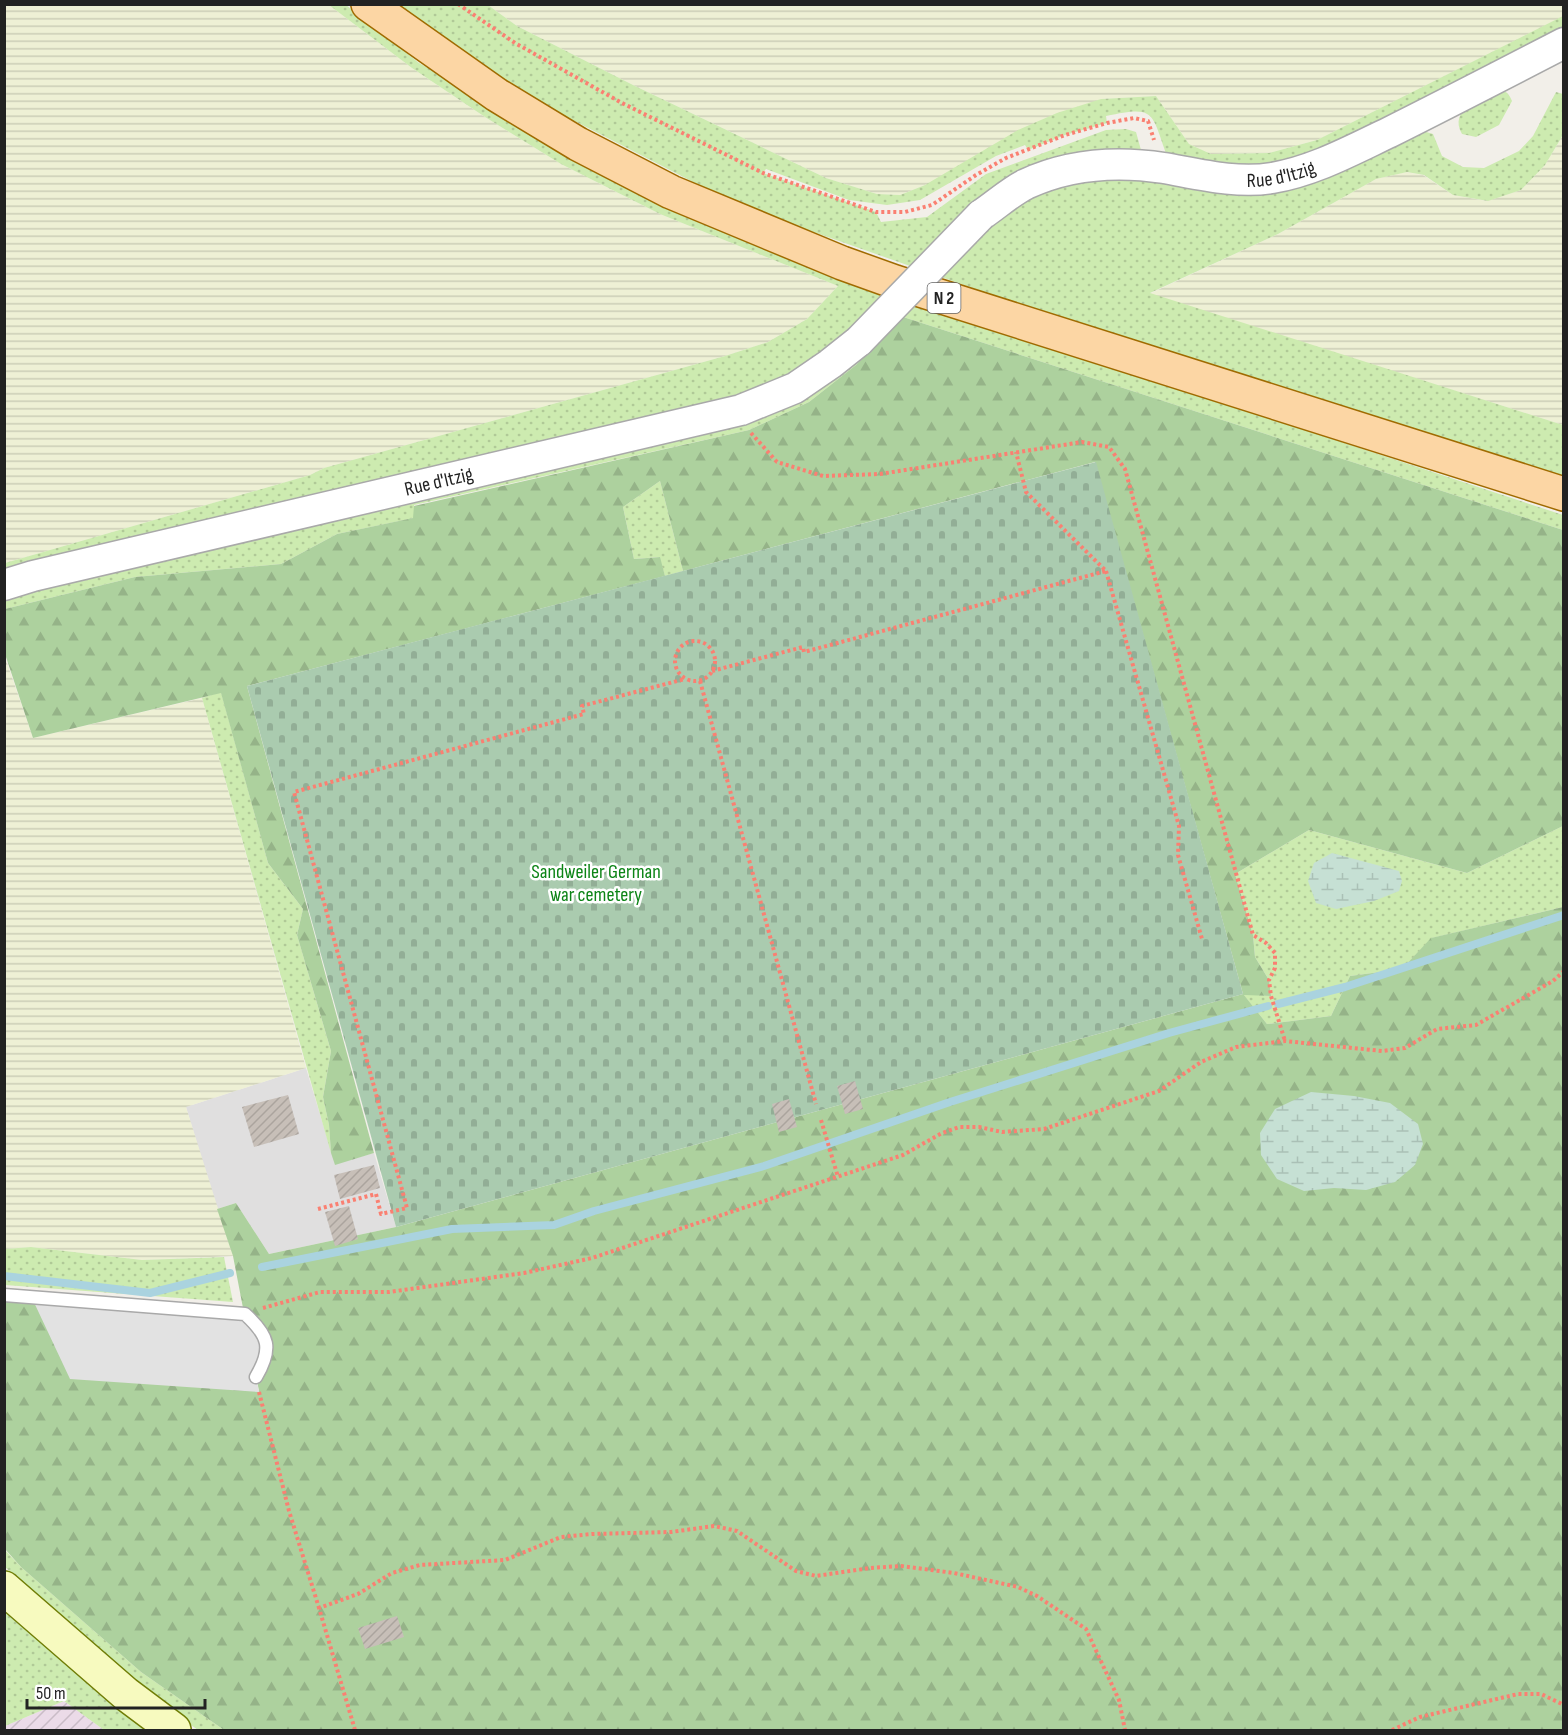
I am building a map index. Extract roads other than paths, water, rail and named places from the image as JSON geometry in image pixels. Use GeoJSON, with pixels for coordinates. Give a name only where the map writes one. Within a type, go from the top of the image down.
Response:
{"type":"FeatureCollection","features":[{"type":"Feature","properties":{"kind":"main road","name":"N 2"},"geometry":{"type":"LineString","coordinates":[[368,4],[497,95],[578,144],[671,192],[820,254],[895,282],[1563,494]]}},
{"type":"Feature","properties":{"kind":"main road"},"geometry":{"type":"LineString","coordinates":[[4,1588],[118,1687],[174,1731]]}},
{"type":"Feature","properties":{"kind":"street","name":"Rue d'Itzig"},"geometry":{"type":"LineString","coordinates":[[4,585],[45,573],[741,411],[795,388],[830,364],[858,341],[981,215],[1025,185],[1089,165],[1126,164],[1216,178],[1270,178],[1323,164],[1563,43]]}},
{"type":"Feature","properties":{"kind":"lane"},"geometry":{"type":"LineString","coordinates":[[4,1295],[245,1314],[259,1327],[268,1342],[266,1361],[256,1377]]}},
{"type":"Feature","properties":{"kind":"waterway"},"geometry":{"type":"LineString","coordinates":[[1278,1004],[1345,987],[1564,915]]}},
{"type":"Feature","properties":{"kind":"waterway"},"geometry":{"type":"LineString","coordinates":[[262,1267],[452,1229],[554,1225],[594,1211],[764,1166],[950,1102],[1169,1033],[1268,1006]]}},
{"type":"Feature","properties":{"kind":"waterway"},"geometry":{"type":"LineString","coordinates":[[4,1276],[150,1293],[230,1273]]}},
{"type":"Feature","properties":{"kind":"park label","name":"Sandweiler German war cemetery"},"geometry":{"type":"Point","coordinates":[596,882]}}]}
